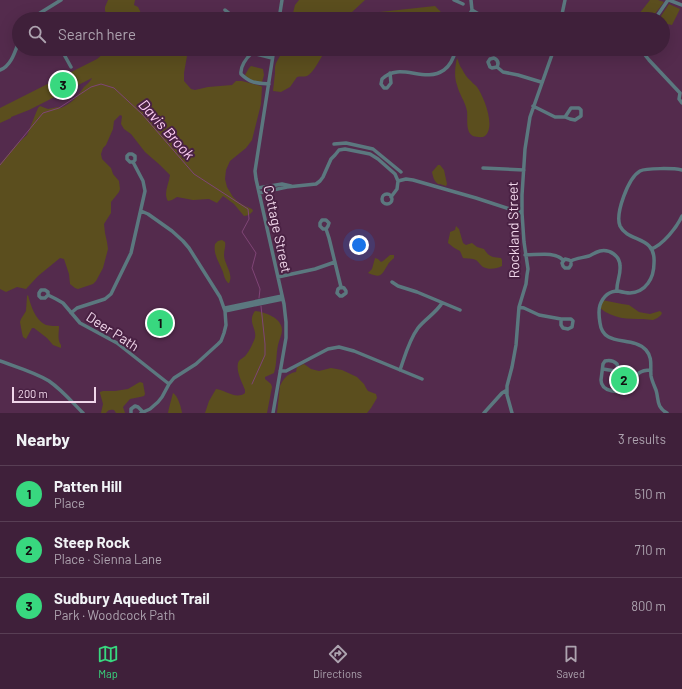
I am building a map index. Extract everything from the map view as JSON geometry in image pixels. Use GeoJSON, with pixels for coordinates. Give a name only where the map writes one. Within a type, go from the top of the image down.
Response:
{"type":"FeatureCollection","features":[{"type":"Feature","properties":{"kind":"street"},"geometry":{"type":"LineString","coordinates":[[42,12],[61,0]]}},
{"type":"Feature","properties":{"kind":"street"},"geometry":{"type":"LineString","coordinates":[[280,12],[282,0]]}},
{"type":"Feature","properties":{"kind":"street"},"geometry":{"type":"LineString","coordinates":[[454,0],[463,4]]}},
{"type":"Feature","properties":{"kind":"street"},"geometry":{"type":"LineString","coordinates":[[471,0],[472,10],[475,12]]}},
{"type":"Feature","properties":{"kind":"street"},"geometry":{"type":"LineString","coordinates":[[562,12],[564,0]]}},
{"type":"Feature","properties":{"kind":"street"},"geometry":{"type":"LineString","coordinates":[[660,12],[669,0],[682,5]]}},
{"type":"Feature","properties":{"kind":"street"},"geometry":{"type":"LineString","coordinates":[[0,70],[10,62],[13,56]]}},
{"type":"Feature","properties":{"kind":"street"},"geometry":{"type":"LineString","coordinates":[[65,56],[71,67]]}},
{"type":"Feature","properties":{"kind":"street"},"geometry":{"type":"LineString","coordinates":[[249,56],[241,69],[241,74],[253,83],[268,84]]}},
{"type":"Feature","properties":{"kind":"street"},"geometry":{"type":"LineString","coordinates":[[264,56],[272,58]]}},
{"type":"Feature","properties":{"kind":"street"},"geometry":{"type":"LineString","coordinates":[[390,73],[401,71],[424,75],[434,75],[447,68],[451,64],[454,56]]}},
{"type":"Feature","properties":{"kind":"street","name":"Rockland Street"},"geometry":{"type":"LineString","coordinates":[[512,413],[507,390],[507,382],[512,367],[516,345],[519,307],[527,280],[528,269],[525,255],[522,195],[528,126],[533,106],[551,56]]}},
{"type":"Feature","properties":{"kind":"street"},"geometry":{"type":"LineString","coordinates":[[646,56],[681,93],[679,99],[682,103]]}},
{"type":"Feature","properties":{"kind":"street","name":"Cottage Street"},"geometry":{"type":"LineString","coordinates":[[272,58],[256,167],[256,179],[286,316],[286,332],[273,413]]}},
{"type":"Feature","properties":{"kind":"street"},"geometry":{"type":"LineString","coordinates":[[497,67],[503,72],[541,82]]}},
{"type":"Feature","properties":{"kind":"street"},"geometry":{"type":"LineString","coordinates":[[533,106],[555,117],[565,117],[574,120],[581,116],[581,110],[579,108],[572,108],[565,117]]}},
{"type":"Feature","properties":{"kind":"street"},"geometry":{"type":"LineString","coordinates":[[334,144],[361,146],[373,149],[401,172]]}},
{"type":"Feature","properties":{"kind":"street"},"geometry":{"type":"LineString","coordinates":[[342,144],[343,149]]}},
{"type":"Feature","properties":{"kind":"street"},"geometry":{"type":"LineString","coordinates":[[260,193],[316,184],[324,176],[331,159],[340,150],[345,148],[370,154],[395,174],[398,181],[397,189],[391,197]]}},
{"type":"Feature","properties":{"kind":"street"},"geometry":{"type":"LineString","coordinates":[[370,154],[373,149]]}},
{"type":"Feature","properties":{"kind":"street"},"geometry":{"type":"LineString","coordinates":[[71,313],[78,308],[104,300],[111,294],[131,252],[145,194],[142,178],[133,162]]}},
{"type":"Feature","properties":{"kind":"street"},"geometry":{"type":"LineString","coordinates":[[386,167],[390,163]]}},
{"type":"Feature","properties":{"kind":"street"},"geometry":{"type":"LineString","coordinates":[[483,168],[524,170]]}},
{"type":"Feature","properties":{"kind":"street"},"geometry":{"type":"LineString","coordinates":[[667,413],[660,408],[658,404],[656,390],[652,380],[650,357],[644,348],[636,343],[608,337],[604,334],[598,312],[603,299],[608,294],[617,291],[633,293],[641,290],[652,277],[654,256],[651,249],[642,241],[626,234],[620,225],[618,217],[626,191],[637,173],[644,170],[682,170]]}},
{"type":"Feature","properties":{"kind":"street"},"geometry":{"type":"LineString","coordinates":[[398,181],[406,179],[413,180],[522,213]]}},
{"type":"Feature","properties":{"kind":"street"},"geometry":{"type":"LineString","coordinates":[[258,188],[282,184],[294,187]]}},
{"type":"Feature","properties":{"kind":"street"},"geometry":{"type":"LineString","coordinates":[[131,413],[131,409],[135,406],[142,412],[150,409],[158,402],[169,384],[177,375],[200,361],[220,341],[225,329],[225,310],[220,297],[189,248],[172,231],[148,214],[141,212]]}},
{"type":"Feature","properties":{"kind":"street"},"geometry":{"type":"LineString","coordinates":[[651,249],[656,248],[662,243],[675,228],[682,216]]}},
{"type":"Feature","properties":{"kind":"street"},"geometry":{"type":"LineString","coordinates":[[326,229],[341,287]]}},
{"type":"Feature","properties":{"kind":"street"},"geometry":{"type":"LineString","coordinates":[[525,255],[554,255],[563,260],[566,259],[571,261],[601,251],[608,251],[618,258],[620,265],[617,291]]}},
{"type":"Feature","properties":{"kind":"street"},"geometry":{"type":"LineString","coordinates":[[563,260],[562,265],[565,268],[570,267],[571,261]]}},
{"type":"Feature","properties":{"kind":"street"},"geometry":{"type":"LineString","coordinates":[[278,278],[315,269],[335,262]]}},
{"type":"Feature","properties":{"kind":"street"},"geometry":{"type":"LineString","coordinates":[[392,282],[398,286],[417,292],[460,310]]}},
{"type":"Feature","properties":{"kind":"street","name":"Deer Path"},"geometry":{"type":"LineString","coordinates":[[48,295],[62,303],[80,323],[116,343],[169,384]]}},
{"type":"Feature","properties":{"kind":"street"},"geometry":{"type":"LineString","coordinates":[[225,310],[282,297]]}},
{"type":"Feature","properties":{"kind":"street"},"geometry":{"type":"LineString","coordinates":[[400,370],[415,332],[440,307],[442,303]]}},
{"type":"Feature","properties":{"kind":"street"},"geometry":{"type":"LineString","coordinates":[[519,307],[536,314],[561,319]]}},
{"type":"Feature","properties":{"kind":"street"},"geometry":{"type":"LineString","coordinates":[[280,371],[286,370],[328,349],[339,347],[354,351],[422,379]]}},
{"type":"Feature","properties":{"kind":"street"},"geometry":{"type":"LineString","coordinates":[[0,361],[26,370],[45,379],[64,393],[83,413]]}},
{"type":"Feature","properties":{"kind":"street"},"geometry":{"type":"LineString","coordinates":[[603,369],[601,382],[602,386],[606,389],[618,391],[629,388],[635,377],[640,372],[651,370]]}},
{"type":"Feature","properties":{"kind":"street"},"geometry":{"type":"LineString","coordinates":[[484,413],[502,393],[507,390]]}},
{"type":"Feature","properties":{"kind":"shaded area"},"geometry":{"type":"Polygon","coordinates":[[[108,0],[135,0],[134,5],[138,7],[140,12],[106,12],[105,7],[108,0]]]}},
{"type":"Feature","properties":{"kind":"shaded area"},"geometry":{"type":"Polygon","coordinates":[[[299,0],[365,0],[352,12],[293,12],[295,5],[299,0]]]}},
{"type":"Feature","properties":{"kind":"shaded area"},"geometry":{"type":"Polygon","coordinates":[[[650,0],[664,2],[656,12],[641,12],[650,0]]]}},
{"type":"Feature","properties":{"kind":"shaded area"},"geometry":{"type":"Polygon","coordinates":[[[669,4],[680,9],[672,25],[670,25],[670,12],[664,12],[669,4]]]}},
{"type":"Feature","properties":{"kind":"shaded area"},"geometry":{"type":"Polygon","coordinates":[[[435,6],[441,12],[380,12],[435,6]]]}},
{"type":"Feature","properties":{"kind":"shaded area"},"geometry":{"type":"Polygon","coordinates":[[[101,56],[187,56],[184,81],[191,89],[195,90],[208,87],[232,85],[236,81],[261,86],[261,104],[252,140],[246,148],[230,161],[226,170],[225,179],[227,187],[233,197],[238,202],[252,209],[253,211],[249,215],[244,216],[234,204],[223,196],[217,203],[209,199],[193,200],[177,197],[168,201],[166,192],[170,175],[145,152],[131,134],[124,129],[121,124],[122,116],[120,115],[114,121],[113,129],[101,154],[102,159],[111,168],[113,174],[119,181],[120,189],[111,202],[111,213],[104,224],[108,249],[103,268],[96,281],[93,284],[78,289],[75,288],[70,284],[69,274],[64,259],[60,258],[38,276],[26,289],[17,287],[6,292],[0,289],[0,164],[16,145],[27,135],[40,106],[48,109],[58,107],[61,108],[65,106],[79,94],[92,78],[0,123],[0,108],[101,56]]]}},
{"type":"Feature","properties":{"kind":"shaded area"},"geometry":{"type":"Polygon","coordinates":[[[280,56],[323,56],[310,74],[297,77],[290,87],[281,92],[273,91],[276,63],[280,56]]]}},
{"type":"Feature","properties":{"kind":"shaded area"},"geometry":{"type":"Polygon","coordinates":[[[457,58],[460,66],[468,78],[477,87],[486,105],[489,126],[488,132],[484,137],[473,136],[470,134],[467,125],[467,111],[455,79],[457,58]]]}},
{"type":"Feature","properties":{"kind":"shaded area"},"geometry":{"type":"Polygon","coordinates":[[[251,66],[263,69],[264,75],[262,82],[253,81],[245,75],[251,66]]]}},
{"type":"Feature","properties":{"kind":"shaded area"},"geometry":{"type":"Polygon","coordinates":[[[438,165],[440,165],[444,170],[447,184],[446,186],[438,184],[433,177],[432,172],[438,165]]]}},
{"type":"Feature","properties":{"kind":"shaded area"},"geometry":{"type":"Polygon","coordinates":[[[456,226],[459,229],[463,243],[466,245],[472,243],[477,247],[484,249],[491,256],[501,258],[502,266],[488,269],[483,267],[476,260],[463,258],[460,251],[448,243],[450,232],[455,230],[456,226]]]}},
{"type":"Feature","properties":{"kind":"shaded area"},"geometry":{"type":"Polygon","coordinates":[[[222,240],[225,242],[224,258],[230,273],[229,283],[225,279],[215,251],[215,244],[222,240]]]}},
{"type":"Feature","properties":{"kind":"shaded area"},"geometry":{"type":"Polygon","coordinates":[[[390,255],[394,255],[394,258],[382,274],[378,276],[368,273],[372,269],[375,258],[381,262],[390,255]]]}},
{"type":"Feature","properties":{"kind":"shaded area"},"geometry":{"type":"Polygon","coordinates":[[[28,295],[36,316],[42,323],[51,326],[59,326],[61,348],[53,345],[47,338],[34,328],[32,328],[26,339],[23,337],[20,322],[26,311],[28,295]]]}},
{"type":"Feature","properties":{"kind":"shaded area"},"geometry":{"type":"Polygon","coordinates":[[[602,300],[629,305],[639,312],[650,314],[660,311],[662,313],[653,320],[621,318],[605,312],[600,308],[602,300]]]}},
{"type":"Feature","properties":{"kind":"shaded area"},"geometry":{"type":"Polygon","coordinates":[[[255,311],[272,316],[279,322],[282,330],[274,373],[265,377],[272,387],[267,413],[205,413],[209,401],[216,389],[234,395],[242,395],[245,393],[239,373],[238,363],[239,360],[245,356],[255,338],[252,318],[255,311]]]}},
{"type":"Feature","properties":{"kind":"shaded area"},"geometry":{"type":"Polygon","coordinates":[[[304,364],[311,369],[319,371],[331,368],[342,370],[357,377],[368,391],[376,394],[377,398],[367,413],[277,413],[281,383],[288,375],[296,372],[297,367],[304,364]]]}},
{"type":"Feature","properties":{"kind":"shaded area"},"geometry":{"type":"Polygon","coordinates":[[[140,382],[143,383],[145,394],[144,396],[130,399],[123,407],[125,413],[116,413],[114,410],[108,410],[106,413],[101,413],[103,404],[100,392],[128,389],[140,382]]]}},
{"type":"Feature","properties":{"kind":"shaded area"},"geometry":{"type":"Polygon","coordinates":[[[173,393],[178,399],[182,413],[168,413],[173,393]]]}},
{"type":"Feature","properties":{"kind":"waterway","name":"Davis Brook"},"geometry":{"type":"LineString","coordinates":[[0,165],[43,113],[59,108],[91,87],[101,84],[114,88],[142,114],[194,174],[248,209],[249,219],[242,232],[256,253],[252,268],[260,289],[259,298]]}},
{"type":"Feature","properties":{"kind":"waterway","name":"Davis Brook"},"geometry":{"type":"LineString","coordinates":[[252,384],[265,355],[261,306]]}},
{"type":"Feature","properties":{"kind":"place","name":"Sudbury Aqueduct Trail"},"geometry":{"type":"Point","coordinates":[63,85]}},
{"type":"Feature","properties":{"kind":"place","name":"Patten Hill"},"geometry":{"type":"Point","coordinates":[160,323]}},
{"type":"Feature","properties":{"kind":"place","name":"Steep Rock"},"geometry":{"type":"Point","coordinates":[624,380]}}]}
